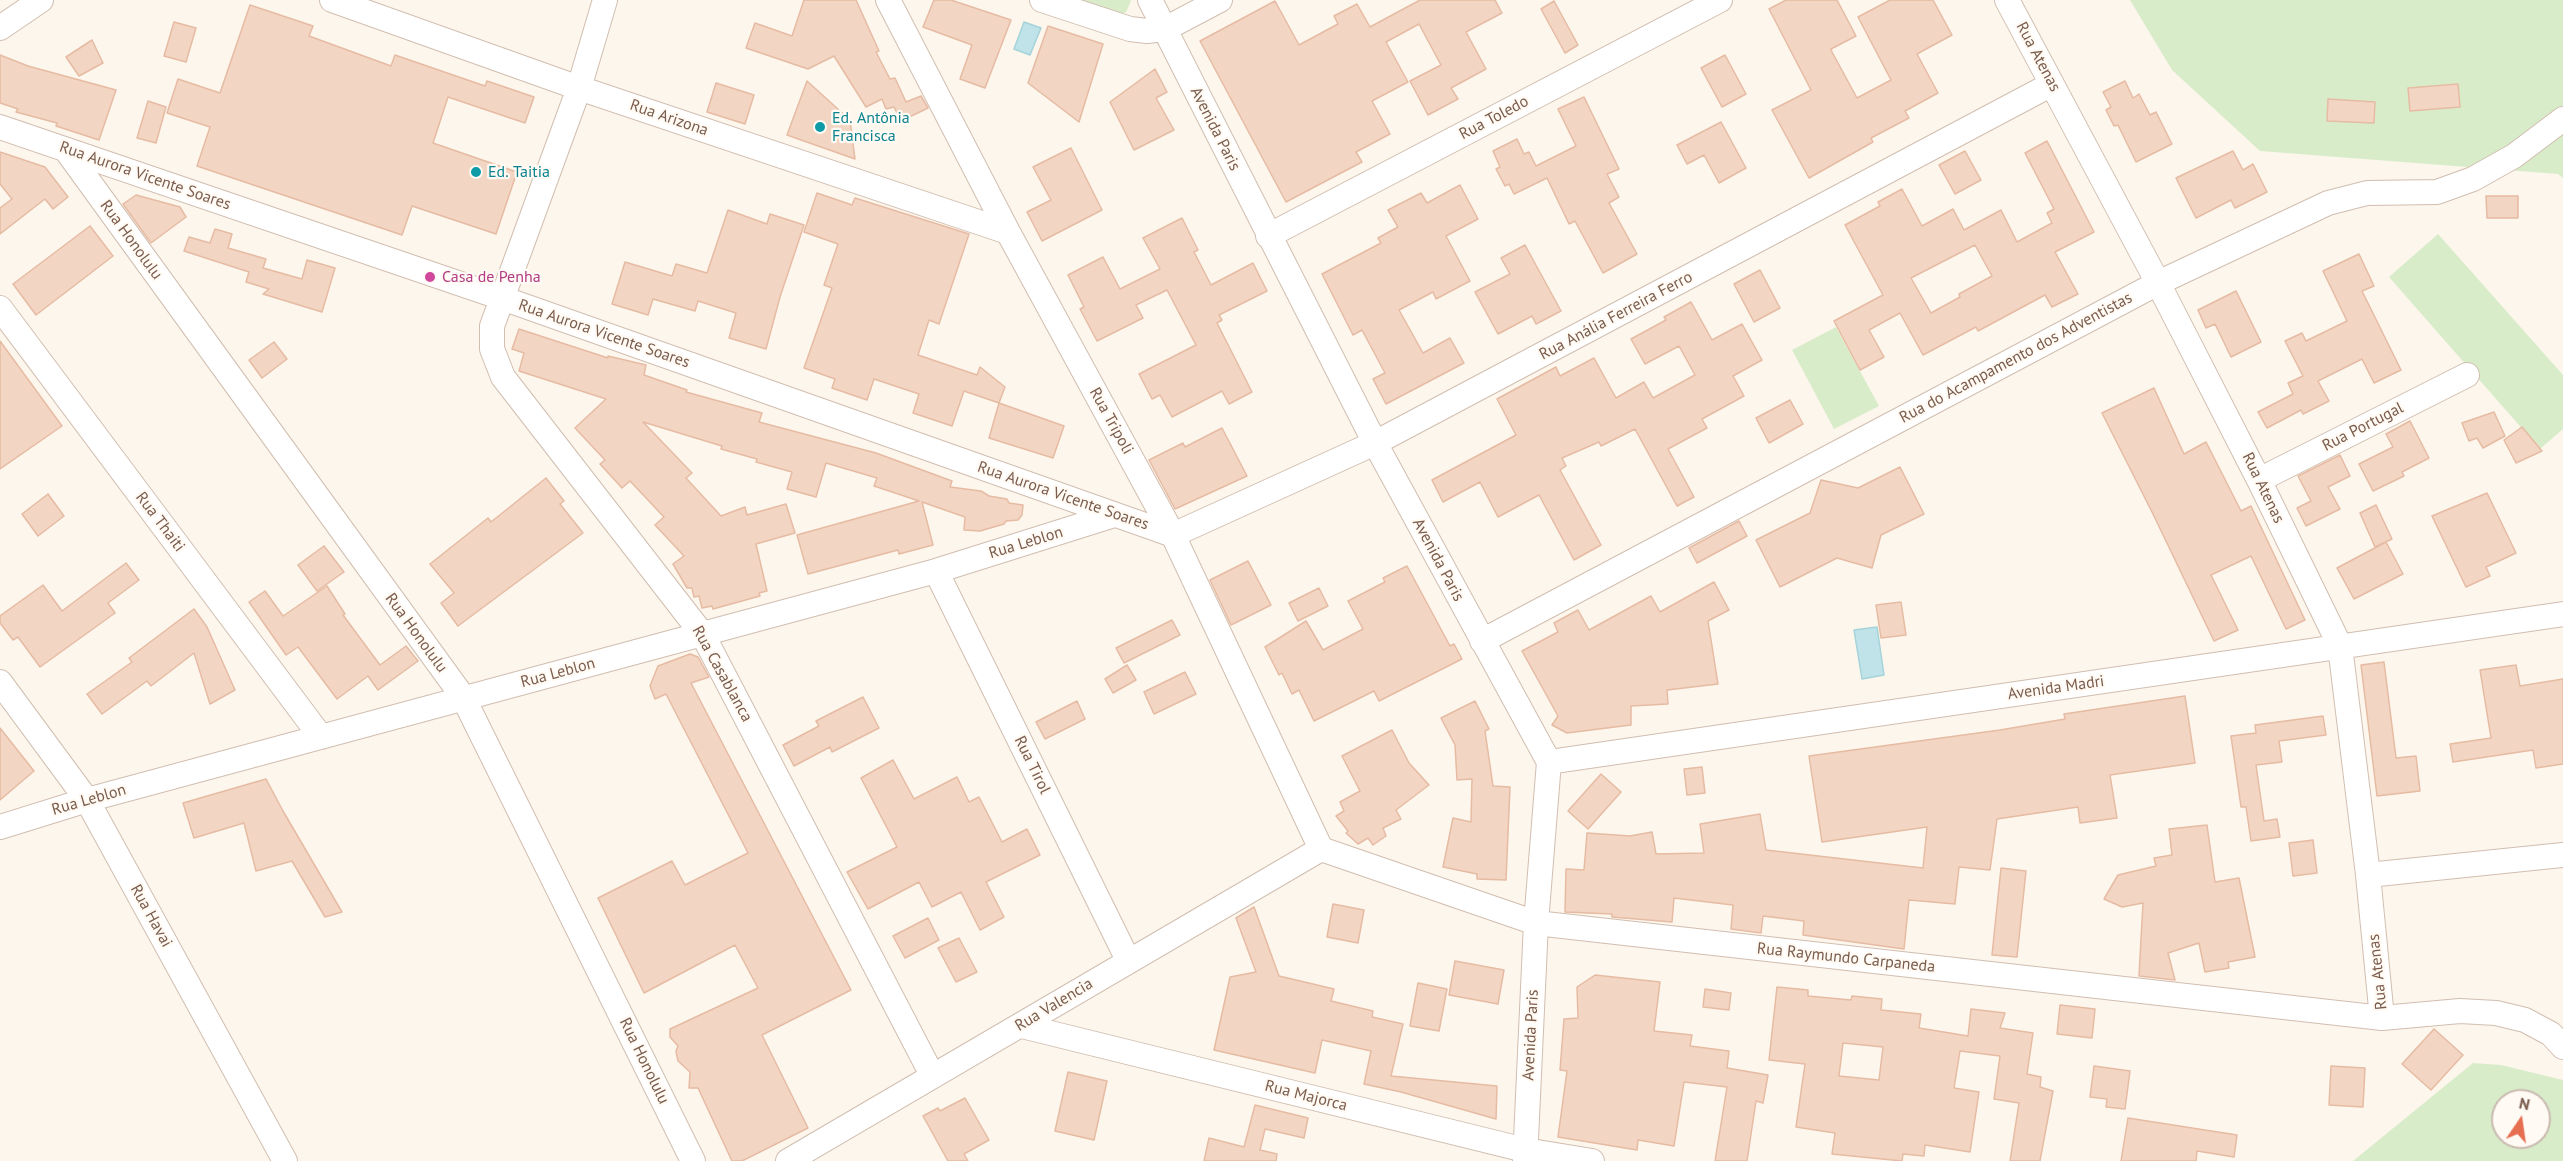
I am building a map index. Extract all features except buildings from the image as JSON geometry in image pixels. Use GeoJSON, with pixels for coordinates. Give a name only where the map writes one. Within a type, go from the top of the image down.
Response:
{"type":"FeatureCollection","features":[{"type":"Feature","properties":{"kind":"street"},"geometry":{"type":"LineString","coordinates":[[0,28],[41,0]]}},
{"type":"Feature","properties":{"kind":"street","name":"Rua Arizona"},"geometry":{"type":"LineString","coordinates":[[332,0],[579,88],[1008,232]]}},
{"type":"Feature","properties":{"kind":"street","name":"Rua Casablanca"},"geometry":{"type":"LineString","coordinates":[[605,0],[579,88],[492,326],[492,349],[503,377],[703,635],[932,1075]]}},
{"type":"Feature","properties":{"kind":"street","name":"Rua Tripoli"},"geometry":{"type":"LineString","coordinates":[[888,0],[1008,232],[1173,535],[1321,849]]}},
{"type":"Feature","properties":{"kind":"street"},"geometry":{"type":"LineString","coordinates":[[1042,0],[1130,29],[1165,29],[1220,0]]}},
{"type":"Feature","properties":{"kind":"street","name":"Avenida Paris"},"geometry":{"type":"LineString","coordinates":[[1150,0],[1268,236],[1376,443],[1549,762],[1536,923],[1525,1155]]}},
{"type":"Feature","properties":{"kind":"street","name":"Rua Toledo"},"geometry":{"type":"LineString","coordinates":[[1268,236],[1720,0]]}},
{"type":"Feature","properties":{"kind":"street","name":"Rua Atenas"},"geometry":{"type":"LineString","coordinates":[[2007,0],[2158,283],[2259,480],[2340,646],[2368,875],[2382,1018]]}},
{"type":"Feature","properties":{"kind":"street","name":"Rua Anália Ferreira Ferro"},"geometry":{"type":"LineString","coordinates":[[1173,535],[1376,443],[2052,84]]}},
{"type":"Feature","properties":{"kind":"street","name":"Rua do Acampamento dos Adventistas"},"geometry":{"type":"LineString","coordinates":[[1482,641],[2158,283],[2328,204],[2367,193],[2437,192],[2473,179],[2514,156],[2563,119]]}},
{"type":"Feature","properties":{"kind":"street","name":"Rua Aurora Vicente Soares"},"geometry":{"type":"LineString","coordinates":[[0,127],[502,298],[1173,535]]}},
{"type":"Feature","properties":{"kind":"street","name":"Rua Honolulu"},"geometry":{"type":"LineString","coordinates":[[66,150],[463,697],[693,1161]]}},
{"type":"Feature","properties":{"kind":"street","name":"Rua Thaiti"},"geometry":{"type":"LineString","coordinates":[[0,308],[321,736]]}},
{"type":"Feature","properties":{"kind":"street","name":"Rua Portugal"},"geometry":{"type":"LineString","coordinates":[[2259,480],[2467,375]]}},
{"type":"Feature","properties":{"kind":"street","name":"Rua Leblon"},"geometry":{"type":"LineString","coordinates":[[0,827],[87,800],[463,697],[703,635],[936,571],[1114,515]]}},
{"type":"Feature","properties":{"kind":"street","name":"Rua Tirol"},"geometry":{"type":"LineString","coordinates":[[936,571],[1128,960]]}},
{"type":"Feature","properties":{"kind":"street","name":"Avenida Madri"},"geometry":{"type":"LineString","coordinates":[[1549,762],[2563,614]]}},
{"type":"Feature","properties":{"kind":"street","name":"Rua Havai"},"geometry":{"type":"LineString","coordinates":[[0,682],[87,800],[285,1161]]}},
{"type":"Feature","properties":{"kind":"street","name":"Rua Raymundo Carpaneda"},"geometry":{"type":"LineString","coordinates":[[1321,849],[1536,923],[2382,1018]]}},
{"type":"Feature","properties":{"kind":"street","name":"Rua Valencia"},"geometry":{"type":"LineString","coordinates":[[788,1161],[1321,849]]}},
{"type":"Feature","properties":{"kind":"street"},"geometry":{"type":"LineString","coordinates":[[2368,875],[2563,855]]}},
{"type":"Feature","properties":{"kind":"street"},"geometry":{"type":"LineString","coordinates":[[2382,1018],[2460,1011],[2496,1013],[2525,1020],[2550,1034],[2563,1047]]}},
{"type":"Feature","properties":{"kind":"street","name":"Rua Majorca"},"geometry":{"type":"LineString","coordinates":[[1022,1026],[1525,1155],[1592,1161]]}},
{"type":"Feature","properties":{"kind":"green space"},"geometry":{"type":"Polygon","coordinates":[[[1064,0],[1131,1],[1126,12],[1115,17],[1064,0]]]}},
{"type":"Feature","properties":{"kind":"green space"},"geometry":{"type":"Polygon","coordinates":[[[2130,0],[2563,0],[2563,178],[2558,174],[2260,151],[2172,70],[2130,0]]]}},
{"type":"Feature","properties":{"kind":"green space"},"geometry":{"type":"Polygon","coordinates":[[[2438,234],[2563,375],[2563,429],[2540,449],[2389,277],[2438,234]]]}},
{"type":"Feature","properties":{"kind":"green space"},"geometry":{"type":"Polygon","coordinates":[[[1836,327],[1879,406],[1834,429],[1792,350],[1836,327]]]}},
{"type":"Feature","properties":{"kind":"green space"},"geometry":{"type":"Polygon","coordinates":[[[2473,1063],[2501,1065],[2563,1080],[2563,1161],[2353,1161],[2473,1063]]]}},
{"type":"Feature","properties":{"kind":"water"},"geometry":{"type":"Polygon","coordinates":[[[1024,22],[1041,28],[1030,55],[1014,49],[1024,22]]]}},
{"type":"Feature","properties":{"kind":"water"},"geometry":{"type":"Polygon","coordinates":[[[1877,627],[1884,675],[1862,679],[1854,630],[1877,627]]]}},
{"type":"Feature","properties":{"kind":"place","name":"Ed. Antônia Francisca"},"geometry":{"type":"Point","coordinates":[820,127]}},
{"type":"Feature","properties":{"kind":"place","name":"Ed. Taitia"},"geometry":{"type":"Point","coordinates":[476,172]}},
{"type":"Feature","properties":{"kind":"place","name":"Casa de Penha"},"geometry":{"type":"Point","coordinates":[430,277]}}]}
